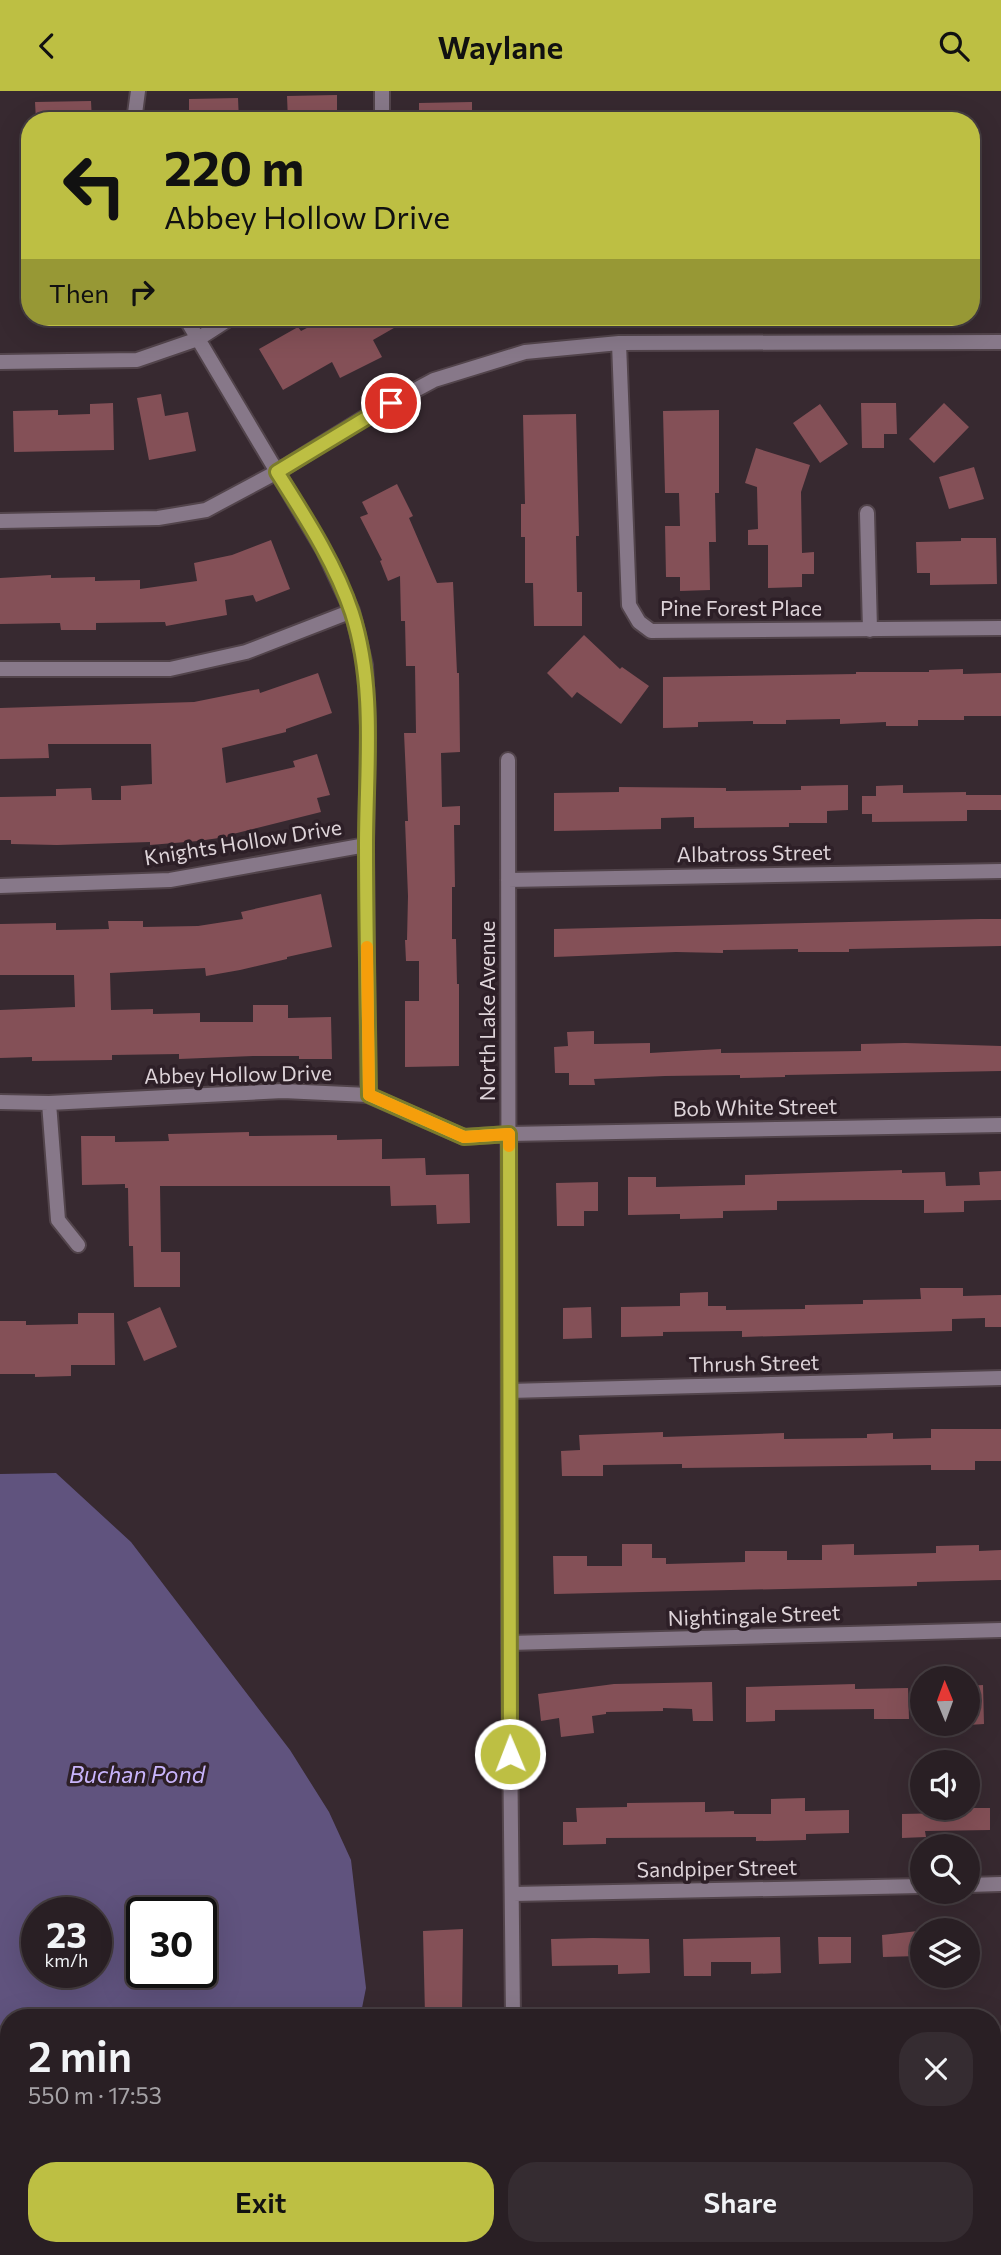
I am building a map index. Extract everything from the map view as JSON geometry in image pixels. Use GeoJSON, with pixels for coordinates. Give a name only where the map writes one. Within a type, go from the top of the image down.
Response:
{"type":"FeatureCollection","features":[{"type":"Feature","properties":{"kind":"street"},"geometry":{"type":"LineString","coordinates":[[135,112],[138,91]]}},
{"type":"Feature","properties":{"kind":"street"},"geometry":{"type":"LineString","coordinates":[[382,91],[382,112]]}},
{"type":"Feature","properties":{"kind":"street"},"geometry":{"type":"LineString","coordinates":[[191,326],[324,551],[352,611],[365,665],[368,726],[366,845],[369,1095]]}},
{"type":"Feature","properties":{"kind":"street"},"geometry":{"type":"LineString","coordinates":[[0,362],[137,360],[198,339],[218,326]]}},
{"type":"Feature","properties":{"kind":"street"},"geometry":{"type":"LineString","coordinates":[[0,521],[158,518],[206,510],[277,472],[369,415],[434,380],[525,352],[619,343],[1001,342]]}},
{"type":"Feature","properties":{"kind":"street","name":"Pine Forest Place"},"geometry":{"type":"LineString","coordinates":[[619,343],[629,605],[639,622],[651,631],[1001,628]]}},
{"type":"Feature","properties":{"kind":"street"},"geometry":{"type":"LineString","coordinates":[[867,513],[870,630]]}},
{"type":"Feature","properties":{"kind":"street"},"geometry":{"type":"LineString","coordinates":[[0,669],[170,669],[246,652],[352,611]]}},
{"type":"Feature","properties":{"kind":"street","name":"North Lake Avenue"},"geometry":{"type":"LineString","coordinates":[[508,760],[509,1643],[513,2009]]}},
{"type":"Feature","properties":{"kind":"street","name":"Knights Hollow Drive"},"geometry":{"type":"LineString","coordinates":[[0,886],[170,880],[366,845]]}},
{"type":"Feature","properties":{"kind":"street","name":"Albatross Street"},"geometry":{"type":"LineString","coordinates":[[508,880],[1001,871]]}},
{"type":"Feature","properties":{"kind":"street","name":"Abbey Hollow Drive"},"geometry":{"type":"LineString","coordinates":[[0,1102],[48,1103],[283,1091],[369,1095],[464,1137],[509,1134]]}},
{"type":"Feature","properties":{"kind":"street"},"geometry":{"type":"LineString","coordinates":[[48,1103],[58,1220],[78,1245]]}},
{"type":"Feature","properties":{"kind":"street","name":"Bob White Street"},"geometry":{"type":"LineString","coordinates":[[509,1134],[1001,1125]]}},
{"type":"Feature","properties":{"kind":"street","name":"Thrush Street"},"geometry":{"type":"LineString","coordinates":[[509,1391],[1001,1378]]}},
{"type":"Feature","properties":{"kind":"street","name":"Nightingale Street"},"geometry":{"type":"LineString","coordinates":[[509,1643],[1001,1630]]}},
{"type":"Feature","properties":{"kind":"street"},"geometry":{"type":"LineString","coordinates":[[980,1885],[1001,1884]]}},
{"type":"Feature","properties":{"kind":"street","name":"Sandpiper Street"},"geometry":{"type":"LineString","coordinates":[[513,1894],[910,1886]]}},
{"type":"Feature","properties":{"kind":"water","name":"Buchan Pond"},"geometry":{"type":"Polygon","coordinates":[[[56,1473],[131,1542],[290,1750],[329,1812],[351,1860],[366,1988],[362,2009],[0,2009],[0,1474],[56,1473]]]}},
{"type":"Feature","properties":{"kind":"building"},"geometry":{"type":"Polygon","coordinates":[[[337,95],[337,112],[288,112],[287,96],[337,95]]]}},
{"type":"Feature","properties":{"kind":"building"},"geometry":{"type":"Polygon","coordinates":[[[238,98],[239,112],[189,112],[189,99],[238,98]]]}},
{"type":"Feature","properties":{"kind":"building"},"geometry":{"type":"Polygon","coordinates":[[[91,101],[92,112],[36,112],[35,102],[91,101]]]}},
{"type":"Feature","properties":{"kind":"building"},"geometry":{"type":"Polygon","coordinates":[[[472,102],[472,112],[419,112],[419,103],[472,102]]]}},
{"type":"Feature","properties":{"kind":"building"},"geometry":{"type":"Polygon","coordinates":[[[311,326],[397,326],[373,340],[382,357],[340,378],[332,362],[283,390],[259,349],[298,327],[301,331],[311,326]]]}},
{"type":"Feature","properties":{"kind":"building"},"geometry":{"type":"Polygon","coordinates":[[[161,394],[165,416],[188,412],[196,451],[149,460],[137,398],[161,394]]]}},
{"type":"Feature","properties":{"kind":"building"},"geometry":{"type":"Polygon","coordinates":[[[113,403],[114,450],[14,452],[13,411],[58,410],[58,415],[90,414],[90,404],[113,403]]]}},
{"type":"Feature","properties":{"kind":"building"},"geometry":{"type":"Polygon","coordinates":[[[861,403],[896,403],[897,434],[884,434],[884,448],[862,448],[861,403]]]}},
{"type":"Feature","properties":{"kind":"building"},"geometry":{"type":"Polygon","coordinates":[[[944,403],[969,427],[934,463],[909,439],[944,403]]]}},
{"type":"Feature","properties":{"kind":"building"},"geometry":{"type":"Polygon","coordinates":[[[820,404],[848,444],[820,463],[793,423],[820,404]]]}},
{"type":"Feature","properties":{"kind":"building"},"geometry":{"type":"Polygon","coordinates":[[[719,410],[719,493],[715,493],[716,542],[709,542],[710,590],[680,591],[680,577],[666,577],[665,526],[680,526],[679,493],[665,493],[663,411],[719,410]]]}},
{"type":"Feature","properties":{"kind":"building"},"geometry":{"type":"Polygon","coordinates":[[[576,414],[579,536],[576,536],[577,592],[582,592],[582,626],[534,626],[533,583],[525,583],[525,537],[521,537],[521,504],[525,504],[523,415],[576,414]]]}},
{"type":"Feature","properties":{"kind":"building"},"geometry":{"type":"Polygon","coordinates":[[[756,448],[810,465],[801,492],[802,553],[814,552],[814,574],[802,574],[802,587],[768,588],[768,545],[748,545],[748,530],[758,529],[757,487],[745,483],[756,448]]]}},
{"type":"Feature","properties":{"kind":"building"},"geometry":{"type":"Polygon","coordinates":[[[974,467],[984,499],[949,509],[939,477],[974,467]]]}},
{"type":"Feature","properties":{"kind":"building"},"geometry":{"type":"Polygon","coordinates":[[[397,484],[413,516],[409,518],[437,583],[453,582],[459,673],[460,752],[441,753],[442,807],[460,806],[460,825],[454,825],[455,887],[452,887],[452,939],[456,939],[459,984],[459,1066],[405,1067],[405,1001],[419,1001],[419,961],[406,961],[405,940],[408,896],[405,821],[408,821],[404,733],[416,733],[415,666],[406,666],[400,576],[388,581],[380,561],[382,560],[360,517],[368,514],[362,502],[397,484]]]}},
{"type":"Feature","properties":{"kind":"building"},"geometry":{"type":"Polygon","coordinates":[[[961,538],[996,538],[997,584],[930,585],[930,573],[917,573],[916,542],[961,541],[961,538]]]}},
{"type":"Feature","properties":{"kind":"building"},"geometry":{"type":"Polygon","coordinates":[[[271,540],[290,589],[256,602],[253,595],[225,600],[227,615],[166,626],[165,622],[96,623],[96,630],[61,630],[60,623],[0,624],[0,578],[51,575],[51,578],[95,577],[95,581],[140,580],[140,589],[197,581],[194,563],[232,555],[271,540]]]}},
{"type":"Feature","properties":{"kind":"building"},"geometry":{"type":"Polygon","coordinates":[[[584,635],[620,669],[622,667],[649,686],[621,724],[577,692],[572,698],[547,673],[584,635]]]}},
{"type":"Feature","properties":{"kind":"building"},"geometry":{"type":"Polygon","coordinates":[[[963,669],[963,674],[1001,673],[1001,716],[964,716],[964,720],[918,720],[918,726],[886,726],[886,722],[840,724],[840,719],[786,720],[786,724],[753,724],[753,721],[698,722],[698,727],[663,728],[663,677],[856,674],[963,669]]]}},
{"type":"Feature","properties":{"kind":"building"},"geometry":{"type":"Polygon","coordinates":[[[318,673],[332,713],[286,729],[286,732],[222,748],[226,783],[295,767],[293,761],[317,754],[330,795],[317,798],[321,812],[233,836],[198,841],[150,845],[150,842],[57,845],[11,844],[11,840],[0,840],[0,797],[56,796],[56,789],[91,788],[92,800],[121,800],[121,786],[152,784],[151,744],[48,744],[49,758],[0,759],[0,708],[194,702],[259,689],[260,693],[318,673]]]}},
{"type":"Feature","properties":{"kind":"building"},"geometry":{"type":"Polygon","coordinates":[[[848,785],[848,810],[827,811],[827,823],[789,823],[789,827],[694,828],[694,817],[661,818],[661,829],[554,831],[554,793],[619,792],[619,787],[726,788],[726,791],[801,790],[801,786],[848,785]]]}},
{"type":"Feature","properties":{"kind":"building"},"geometry":{"type":"Polygon","coordinates":[[[903,785],[903,793],[966,792],[966,795],[1001,795],[1001,810],[967,810],[967,821],[872,822],[872,814],[862,814],[862,796],[876,796],[876,786],[903,785]]]}},
{"type":"Feature","properties":{"kind":"building"},"geometry":{"type":"Polygon","coordinates":[[[321,894],[332,947],[206,976],[205,968],[110,973],[111,1010],[153,1009],[153,1014],[200,1013],[200,1022],[253,1022],[253,1005],[288,1005],[288,1018],[331,1017],[332,1059],[253,1056],[179,1059],[179,1054],[112,1055],[112,1060],[32,1061],[32,1057],[0,1058],[0,1010],[75,1007],[74,975],[0,975],[0,924],[56,923],[56,930],[109,929],[108,921],[143,921],[143,927],[198,926],[243,919],[241,912],[321,894]]]}},
{"type":"Feature","properties":{"kind":"building"},"geometry":{"type":"Polygon","coordinates":[[[1001,919],[1001,946],[849,949],[849,952],[798,952],[798,949],[723,950],[723,953],[676,952],[554,957],[554,929],[1001,919]]]}},
{"type":"Feature","properties":{"kind":"building"},"geometry":{"type":"Polygon","coordinates":[[[594,1031],[594,1044],[650,1043],[650,1053],[721,1049],[721,1053],[861,1051],[861,1044],[905,1043],[1001,1046],[1001,1071],[740,1078],[740,1075],[665,1076],[594,1079],[595,1085],[569,1085],[569,1073],[555,1073],[554,1047],[568,1046],[567,1032],[594,1031]]]}},
{"type":"Feature","properties":{"kind":"building"},"geometry":{"type":"Polygon","coordinates":[[[249,1132],[249,1136],[337,1135],[337,1140],[382,1139],[382,1159],[425,1158],[426,1175],[469,1174],[470,1223],[437,1224],[436,1205],[391,1206],[390,1186],[160,1186],[161,1252],[180,1252],[180,1287],[134,1287],[133,1246],[129,1246],[128,1188],[125,1188],[125,1184],[82,1185],[81,1136],[115,1136],[115,1142],[169,1141],[168,1134],[249,1132]]]}},
{"type":"Feature","properties":{"kind":"building"},"geometry":{"type":"Polygon","coordinates":[[[902,1170],[902,1173],[945,1172],[946,1186],[980,1185],[979,1172],[1001,1171],[1001,1200],[964,1201],[964,1212],[924,1213],[924,1200],[862,1200],[777,1201],[777,1210],[723,1211],[723,1218],[680,1219],[680,1214],[628,1215],[628,1177],[656,1177],[656,1187],[745,1185],[745,1175],[902,1170]]]}},
{"type":"Feature","properties":{"kind":"building"},"geometry":{"type":"Polygon","coordinates":[[[598,1182],[598,1211],[584,1211],[584,1226],[557,1226],[556,1183],[598,1182]]]}},
{"type":"Feature","properties":{"kind":"building"},"geometry":{"type":"Polygon","coordinates":[[[920,1288],[963,1288],[963,1296],[1001,1295],[1001,1327],[985,1327],[985,1318],[952,1319],[952,1331],[742,1337],[742,1331],[663,1332],[663,1336],[621,1337],[621,1307],[680,1306],[680,1293],[708,1292],[708,1306],[726,1306],[726,1310],[805,1309],[805,1305],[863,1304],[863,1300],[921,1299],[920,1288]]]}},
{"type":"Feature","properties":{"kind":"building"},"geometry":{"type":"Polygon","coordinates":[[[160,1307],[177,1347],[144,1361],[127,1322],[160,1307]]]}},
{"type":"Feature","properties":{"kind":"building"},"geometry":{"type":"Polygon","coordinates":[[[591,1307],[592,1338],[563,1339],[563,1308],[591,1307]]]}},
{"type":"Feature","properties":{"kind":"building"},"geometry":{"type":"Polygon","coordinates":[[[78,1313],[114,1313],[115,1365],[71,1365],[71,1376],[0,1374],[0,1321],[26,1321],[26,1325],[78,1324],[78,1313]]]}},
{"type":"Feature","properties":{"kind":"building"},"geometry":{"type":"Polygon","coordinates":[[[931,1429],[1001,1429],[1001,1461],[975,1461],[975,1470],[931,1470],[931,1465],[682,1468],[682,1464],[603,1465],[603,1476],[562,1476],[561,1451],[580,1450],[579,1435],[663,1432],[663,1437],[784,1433],[784,1439],[867,1438],[867,1434],[893,1433],[893,1439],[931,1438],[931,1429]]]}},
{"type":"Feature","properties":{"kind":"building"},"geometry":{"type":"Polygon","coordinates":[[[622,1544],[652,1544],[652,1558],[666,1558],[666,1564],[745,1562],[745,1551],[787,1551],[787,1560],[822,1560],[822,1545],[854,1544],[854,1555],[936,1553],[936,1546],[979,1545],[979,1551],[1001,1550],[1001,1580],[917,1582],[917,1586],[554,1594],[553,1556],[587,1556],[587,1566],[622,1566],[622,1544]]]}},
{"type":"Feature","properties":{"kind":"building"},"geometry":{"type":"Polygon","coordinates":[[[712,1682],[713,1721],[693,1721],[692,1709],[606,1712],[592,1716],[594,1733],[561,1737],[559,1718],[541,1721],[538,1694],[614,1684],[712,1682]]]}},
{"type":"Feature","properties":{"kind":"building"},"geometry":{"type":"Polygon","coordinates":[[[855,1684],[855,1689],[908,1688],[909,1719],[874,1719],[874,1709],[775,1710],[775,1721],[746,1722],[746,1687],[855,1684]]]}},
{"type":"Feature","properties":{"kind":"building"},"geometry":{"type":"Polygon","coordinates":[[[980,1685],[983,1685],[984,1724],[980,1724],[980,1685]]]}},
{"type":"Feature","properties":{"kind":"building"},"geometry":{"type":"Polygon","coordinates":[[[805,1798],[805,1811],[849,1810],[849,1833],[806,1834],[806,1840],[756,1841],[756,1837],[606,1838],[606,1844],[563,1845],[563,1822],[577,1822],[576,1808],[627,1807],[627,1803],[705,1802],[705,1812],[771,1814],[771,1799],[805,1798]]]}},
{"type":"Feature","properties":{"kind":"building"},"geometry":{"type":"Polygon","coordinates":[[[980,1808],[990,1808],[990,1830],[925,1831],[926,1834],[910,1834],[910,1838],[902,1838],[902,1814],[910,1814],[910,1820],[980,1820],[980,1808]]]}},
{"type":"Feature","properties":{"kind":"building"},"geometry":{"type":"Polygon","coordinates":[[[463,1929],[462,2009],[425,2009],[423,1931],[463,1929]]]}},
{"type":"Feature","properties":{"kind":"building"},"geometry":{"type":"Polygon","coordinates":[[[910,1932],[910,1956],[883,1957],[882,1935],[910,1932]]]}},
{"type":"Feature","properties":{"kind":"building"},"geometry":{"type":"Polygon","coordinates":[[[780,1937],[781,1973],[751,1974],[751,1962],[711,1962],[711,1976],[684,1976],[683,1939],[780,1937]]]}},
{"type":"Feature","properties":{"kind":"building"},"geometry":{"type":"Polygon","coordinates":[[[818,1937],[851,1937],[851,1963],[819,1964],[818,1937]]]}},
{"type":"Feature","properties":{"kind":"building"},"geometry":{"type":"Polygon","coordinates":[[[551,1939],[649,1939],[650,1973],[618,1974],[618,1965],[552,1966],[551,1939]]]}},
{"type":"Feature","properties":{"kind":"slow traffic"},"geometry":{"type":"LineString","coordinates":[[367,947],[369,1095],[464,1137],[509,1134],[509,1146]]}},
{"type":"Feature","properties":{"kind":"route"},"geometry":{"type":"LineString","coordinates":[[391,403],[277,472],[324,551],[343,591],[352,611],[365,665],[368,726],[366,845],[369,1095],[464,1137],[509,1134],[510,1754]]}}]}
